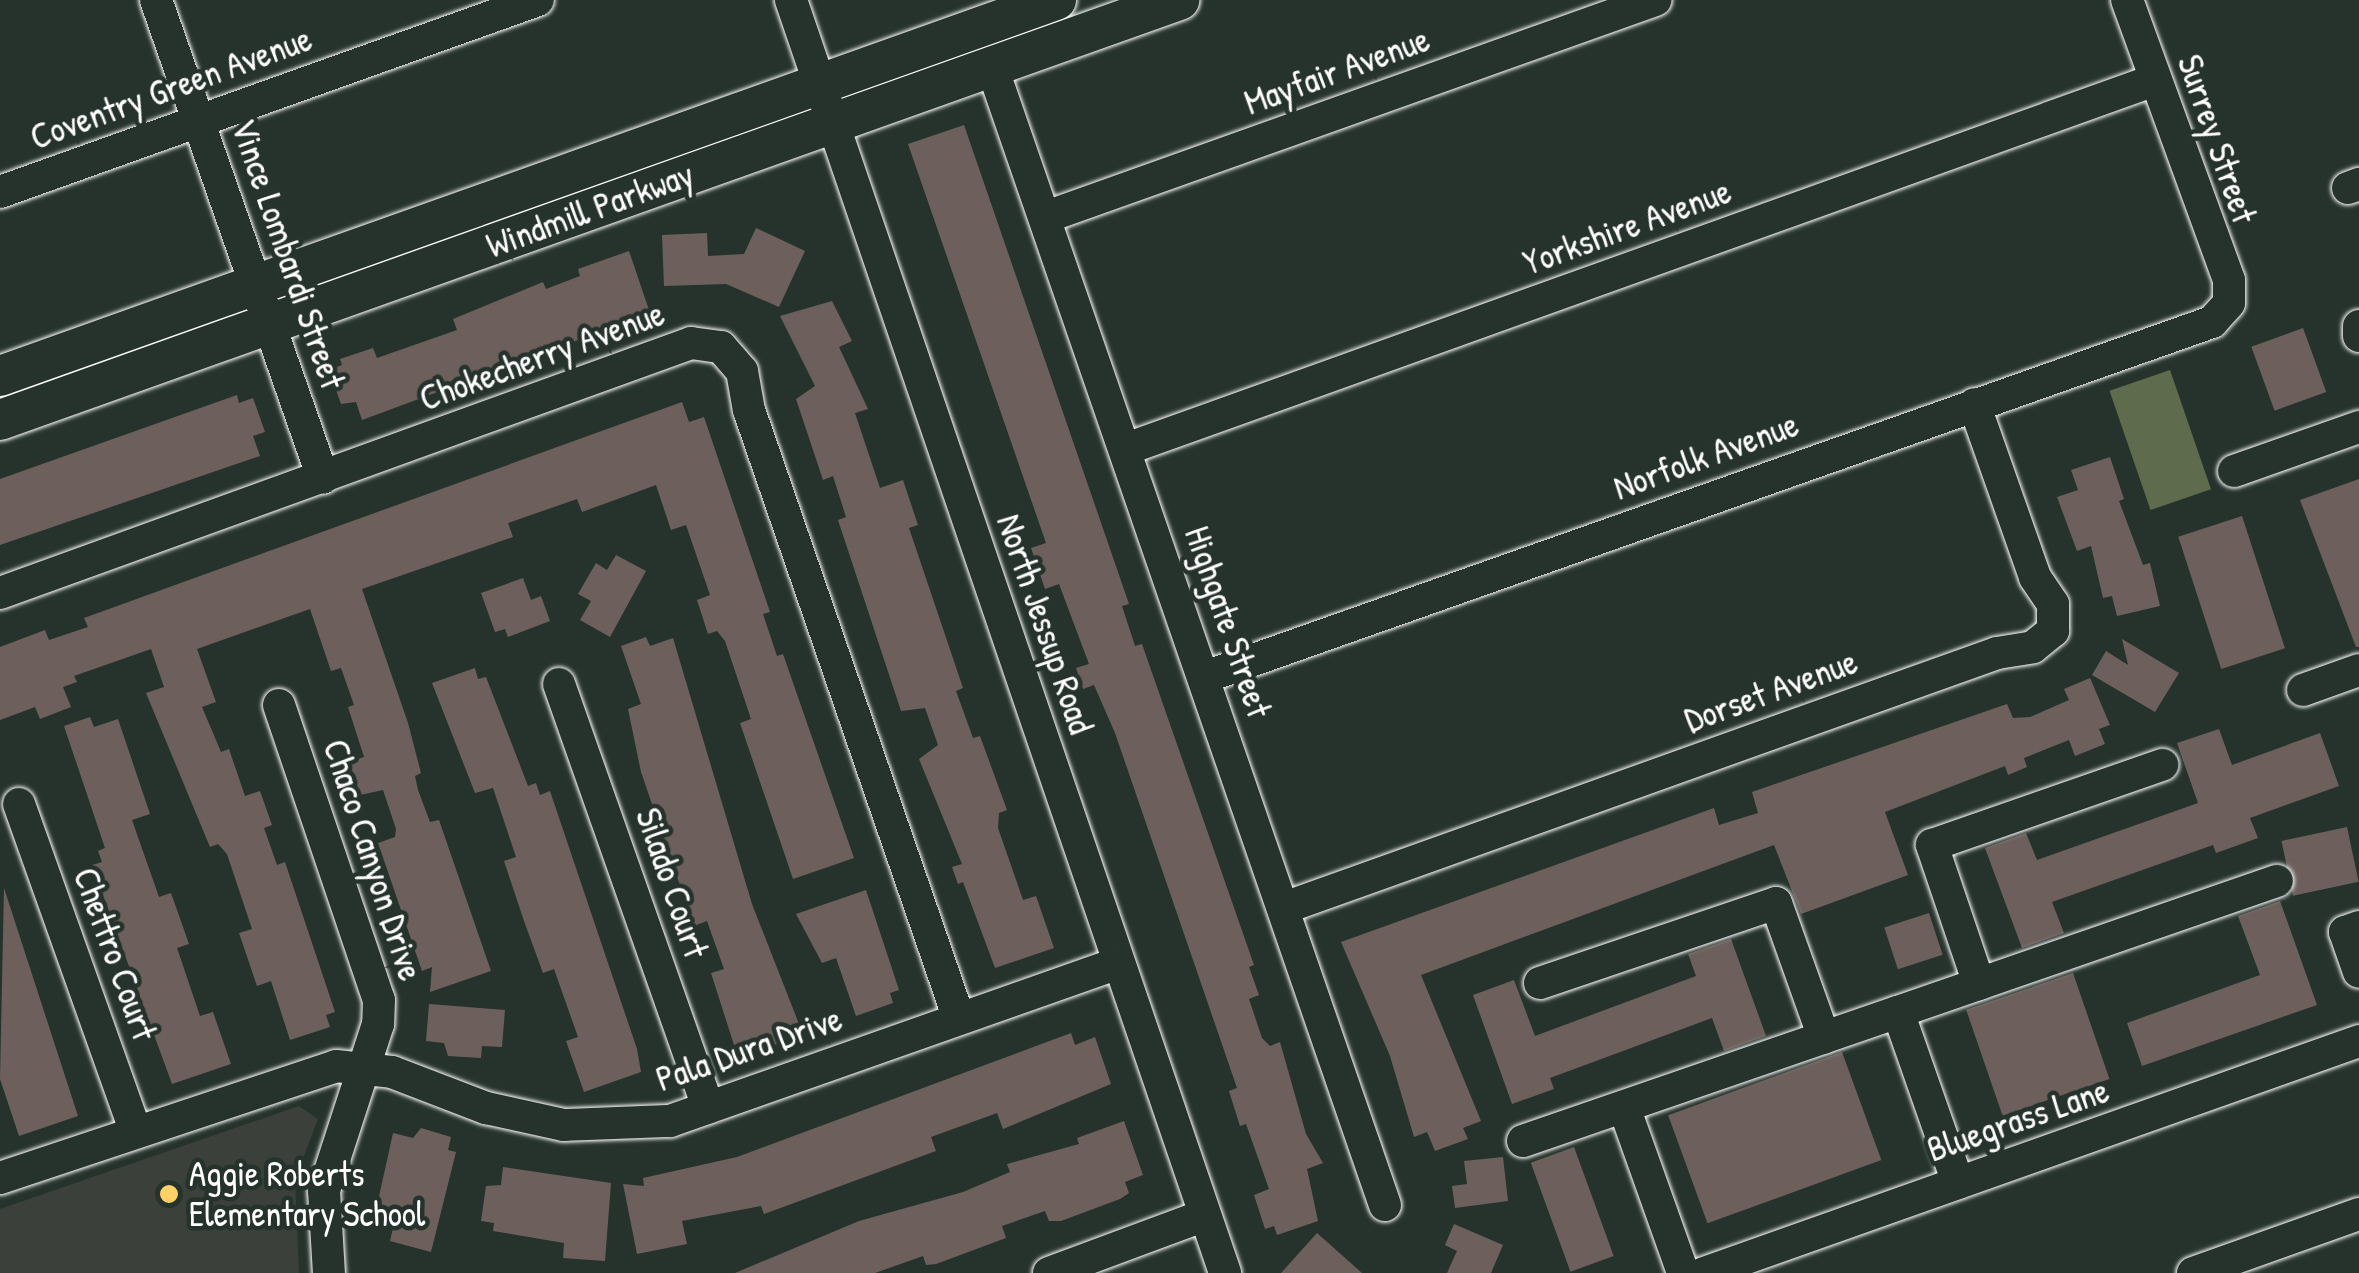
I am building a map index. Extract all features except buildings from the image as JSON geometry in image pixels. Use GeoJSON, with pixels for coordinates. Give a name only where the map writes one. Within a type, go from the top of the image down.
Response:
{"type":"FeatureCollection","features":[{"type":"Feature","properties":{"kind":"main road","name":"Windmill Parkway"},"geometry":{"type":"LineString","coordinates":[[0,376],[1056,0]]}},
{"type":"Feature","properties":{"kind":"main road","name":"Windmill Parkway"},"geometry":{"type":"LineString","coordinates":[[0,420],[1179,0]]}},
{"type":"Feature","properties":{"kind":"street","name":"Vince Lombardi Street"},"geometry":{"type":"LineString","coordinates":[[156,0],[323,478]]}},
{"type":"Feature","properties":{"kind":"street","name":"Coventry Green Avenue"},"geometry":{"type":"LineString","coordinates":[[0,192],[538,0]]}},
{"type":"Feature","properties":{"kind":"street","name":"North Jessup Road"},"geometry":{"type":"LineString","coordinates":[[791,0],[1225,1273]]}},
{"type":"Feature","properties":{"kind":"street","name":"Mayfair Avenue"},"geometry":{"type":"LineString","coordinates":[[1046,216],[1655,0]]}},
{"type":"Feature","properties":{"kind":"street","name":"Surrey Street"},"geometry":{"type":"LineString","coordinates":[[2127,0],[2229,280],[2229,303]]}},
{"type":"Feature","properties":{"kind":"street","name":"Highgate Street"},"geometry":{"type":"LineString","coordinates":[[992,66],[1385,1205]]}},
{"type":"Feature","properties":{"kind":"street","name":"Yorkshire Avenue"},"geometry":{"type":"LineString","coordinates":[[1126,449],[2155,80]]}},
{"type":"Feature","properties":{"kind":"street","name":"Norfolk Avenue"},"geometry":{"type":"LineString","coordinates":[[1205,677],[2212,322],[2229,303]]}},
{"type":"Feature","properties":{"kind":"street","name":"Chokecherry Avenue"},"geometry":{"type":"LineString","coordinates":[[0,594],[691,343],[721,348],[742,371],[749,410],[958,1019]]}},
{"type":"Feature","properties":{"kind":"street","name":"Dorset Avenue"},"geometry":{"type":"LineString","coordinates":[[1284,908],[1998,653],[2033,647],[2053,631],[2053,604],[2036,577],[1974,404]]}},
{"type":"Feature","properties":{"kind":"street"},"geometry":{"type":"LineString","coordinates":[[2234,471],[2359,427]]}},
{"type":"Feature","properties":{"kind":"street"},"geometry":{"type":"LineString","coordinates":[[2303,690],[2359,670]]}},
{"type":"Feature","properties":{"kind":"street","name":"Silado Court"},"geometry":{"type":"LineString","coordinates":[[559,684],[708,1108]]}},
{"type":"Feature","properties":{"kind":"street","name":"Chaco Canyon Drive"},"geometry":{"type":"LineString","coordinates":[[279,705],[379,1000],[365,1066],[324,1190],[329,1273]]}},
{"type":"Feature","properties":{"kind":"street"},"geometry":{"type":"LineString","coordinates":[[1979,984],[1932,845],[2162,765]]}},
{"type":"Feature","properties":{"kind":"street","name":"Chettro Court"},"geometry":{"type":"LineString","coordinates":[[19,804],[135,1130]]}},
{"type":"Feature","properties":{"kind":"street"},"geometry":{"type":"LineString","coordinates":[[1524,1141],[2276,881]]}},
{"type":"Feature","properties":{"kind":"street"},"geometry":{"type":"LineString","coordinates":[[1540,982],[1776,903],[1824,1038]]}},
{"type":"Feature","properties":{"kind":"street"},"geometry":{"type":"LineString","coordinates":[[2359,927],[2345,932],[2359,972]]}},
{"type":"Feature","properties":{"kind":"street","name":"Pala Dura Drive"},"geometry":{"type":"LineString","coordinates":[[0,1178],[300,1074],[365,1066],[486,1108],[564,1125],[634,1126],[708,1108],[1118,962]]}},
{"type":"Feature","properties":{"kind":"street"},"geometry":{"type":"LineString","coordinates":[[1898,1012],[1958,1183]]}},
{"type":"Feature","properties":{"kind":"street","name":"Bluegrass Lane"},"geometry":{"type":"LineString","coordinates":[[1704,1273],[2359,1042]]}},
{"type":"Feature","properties":{"kind":"street"},"geometry":{"type":"LineString","coordinates":[[1624,1107],[1682,1273]]}},
{"type":"Feature","properties":{"kind":"street"},"geometry":{"type":"LineString","coordinates":[[2193,1273],[2359,1214]]}},
{"type":"Feature","properties":{"kind":"street"},"geometry":{"type":"LineString","coordinates":[[1049,1273],[1206,1216]]}},
{"type":"Feature","properties":{"kind":"shaded area","name":"Aggie Roberts Elementary School"},"geometry":{"type":"Polygon","coordinates":[[[299,1106],[318,1119],[295,1179],[299,1273],[0,1273],[0,1209],[299,1106]]]}},
{"type":"Feature","properties":{"kind":"green space"},"geometry":{"type":"Polygon","coordinates":[[[2170,370],[2211,489],[2151,510],[2109,391],[2170,370]]]}},
{"type":"Feature","properties":{"kind":"place","name":"Aggie Roberts Elementary School"},"geometry":{"type":"Point","coordinates":[169,1194]}}]}
